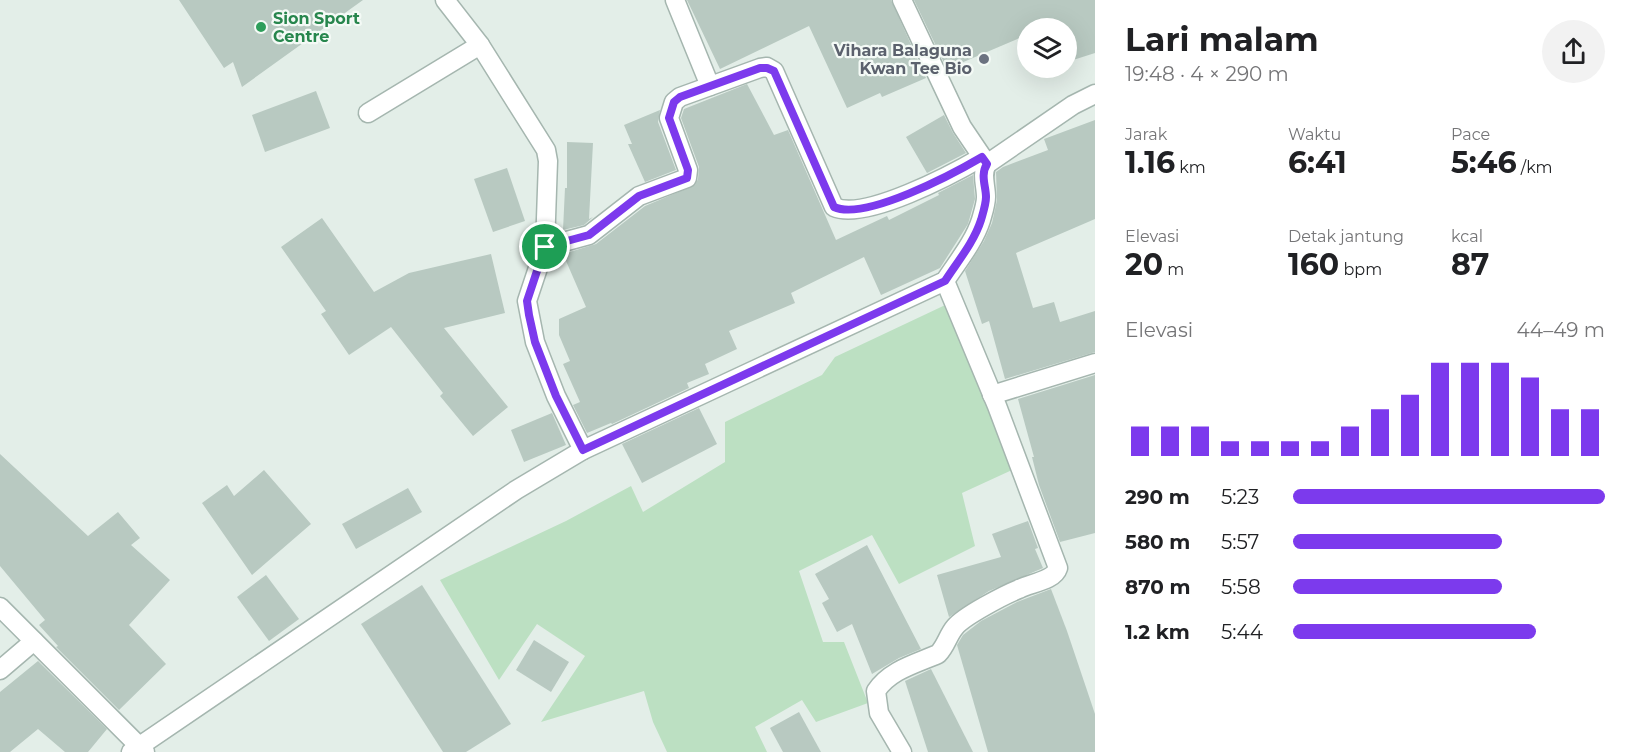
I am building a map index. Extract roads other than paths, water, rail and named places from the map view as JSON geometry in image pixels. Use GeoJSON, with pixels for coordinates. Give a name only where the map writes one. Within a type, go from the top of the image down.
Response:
{"type":"FeatureCollection","features":[{"type":"Feature","properties":{"kind":"street"},"geometry":{"type":"LineString","coordinates":[[445,0],[480,45],[546,150],[548,161],[545,247],[527,301],[535,342],[556,396],[583,450]]}},
{"type":"Feature","properties":{"kind":"street"},"geometry":{"type":"LineString","coordinates":[[675,0],[710,86]]}},
{"type":"Feature","properties":{"kind":"street"},"geometry":{"type":"LineString","coordinates":[[0,607],[138,750],[508,496],[583,450],[945,281],[973,239],[981,221],[986,197],[984,161],[962,127],[902,0]]}},
{"type":"Feature","properties":{"kind":"street"},"geometry":{"type":"LineString","coordinates":[[368,113],[480,45]]}},
{"type":"Feature","properties":{"kind":"street"},"geometry":{"type":"LineString","coordinates":[[545,247],[589,235],[639,196],[687,178],[688,170],[669,118],[674,102],[680,97],[760,68],[774,71],[834,207],[842,211],[851,211],[896,198],[984,161],[1073,105],[1095,94]]}},
{"type":"Feature","properties":{"kind":"street"},"geometry":{"type":"LineString","coordinates":[[902,752],[879,713],[876,691],[882,682],[890,675],[938,654],[955,626],[963,619],[1018,589],[1057,572],[1057,562],[945,281]]}},
{"type":"Feature","properties":{"kind":"street"},"geometry":{"type":"LineString","coordinates":[[992,395],[1095,363]]}},
{"type":"Feature","properties":{"kind":"street"},"geometry":{"type":"LineString","coordinates":[[0,670],[34,640]]}},
{"type":"Feature","properties":{"kind":"place","name":"Sion Sport Centre"},"geometry":{"type":"Point","coordinates":[261,27]}},
{"type":"Feature","properties":{"kind":"place","name":"Vihara Balaguna Kwan Tee Bio"},"geometry":{"type":"Point","coordinates":[984,59]}}]}
